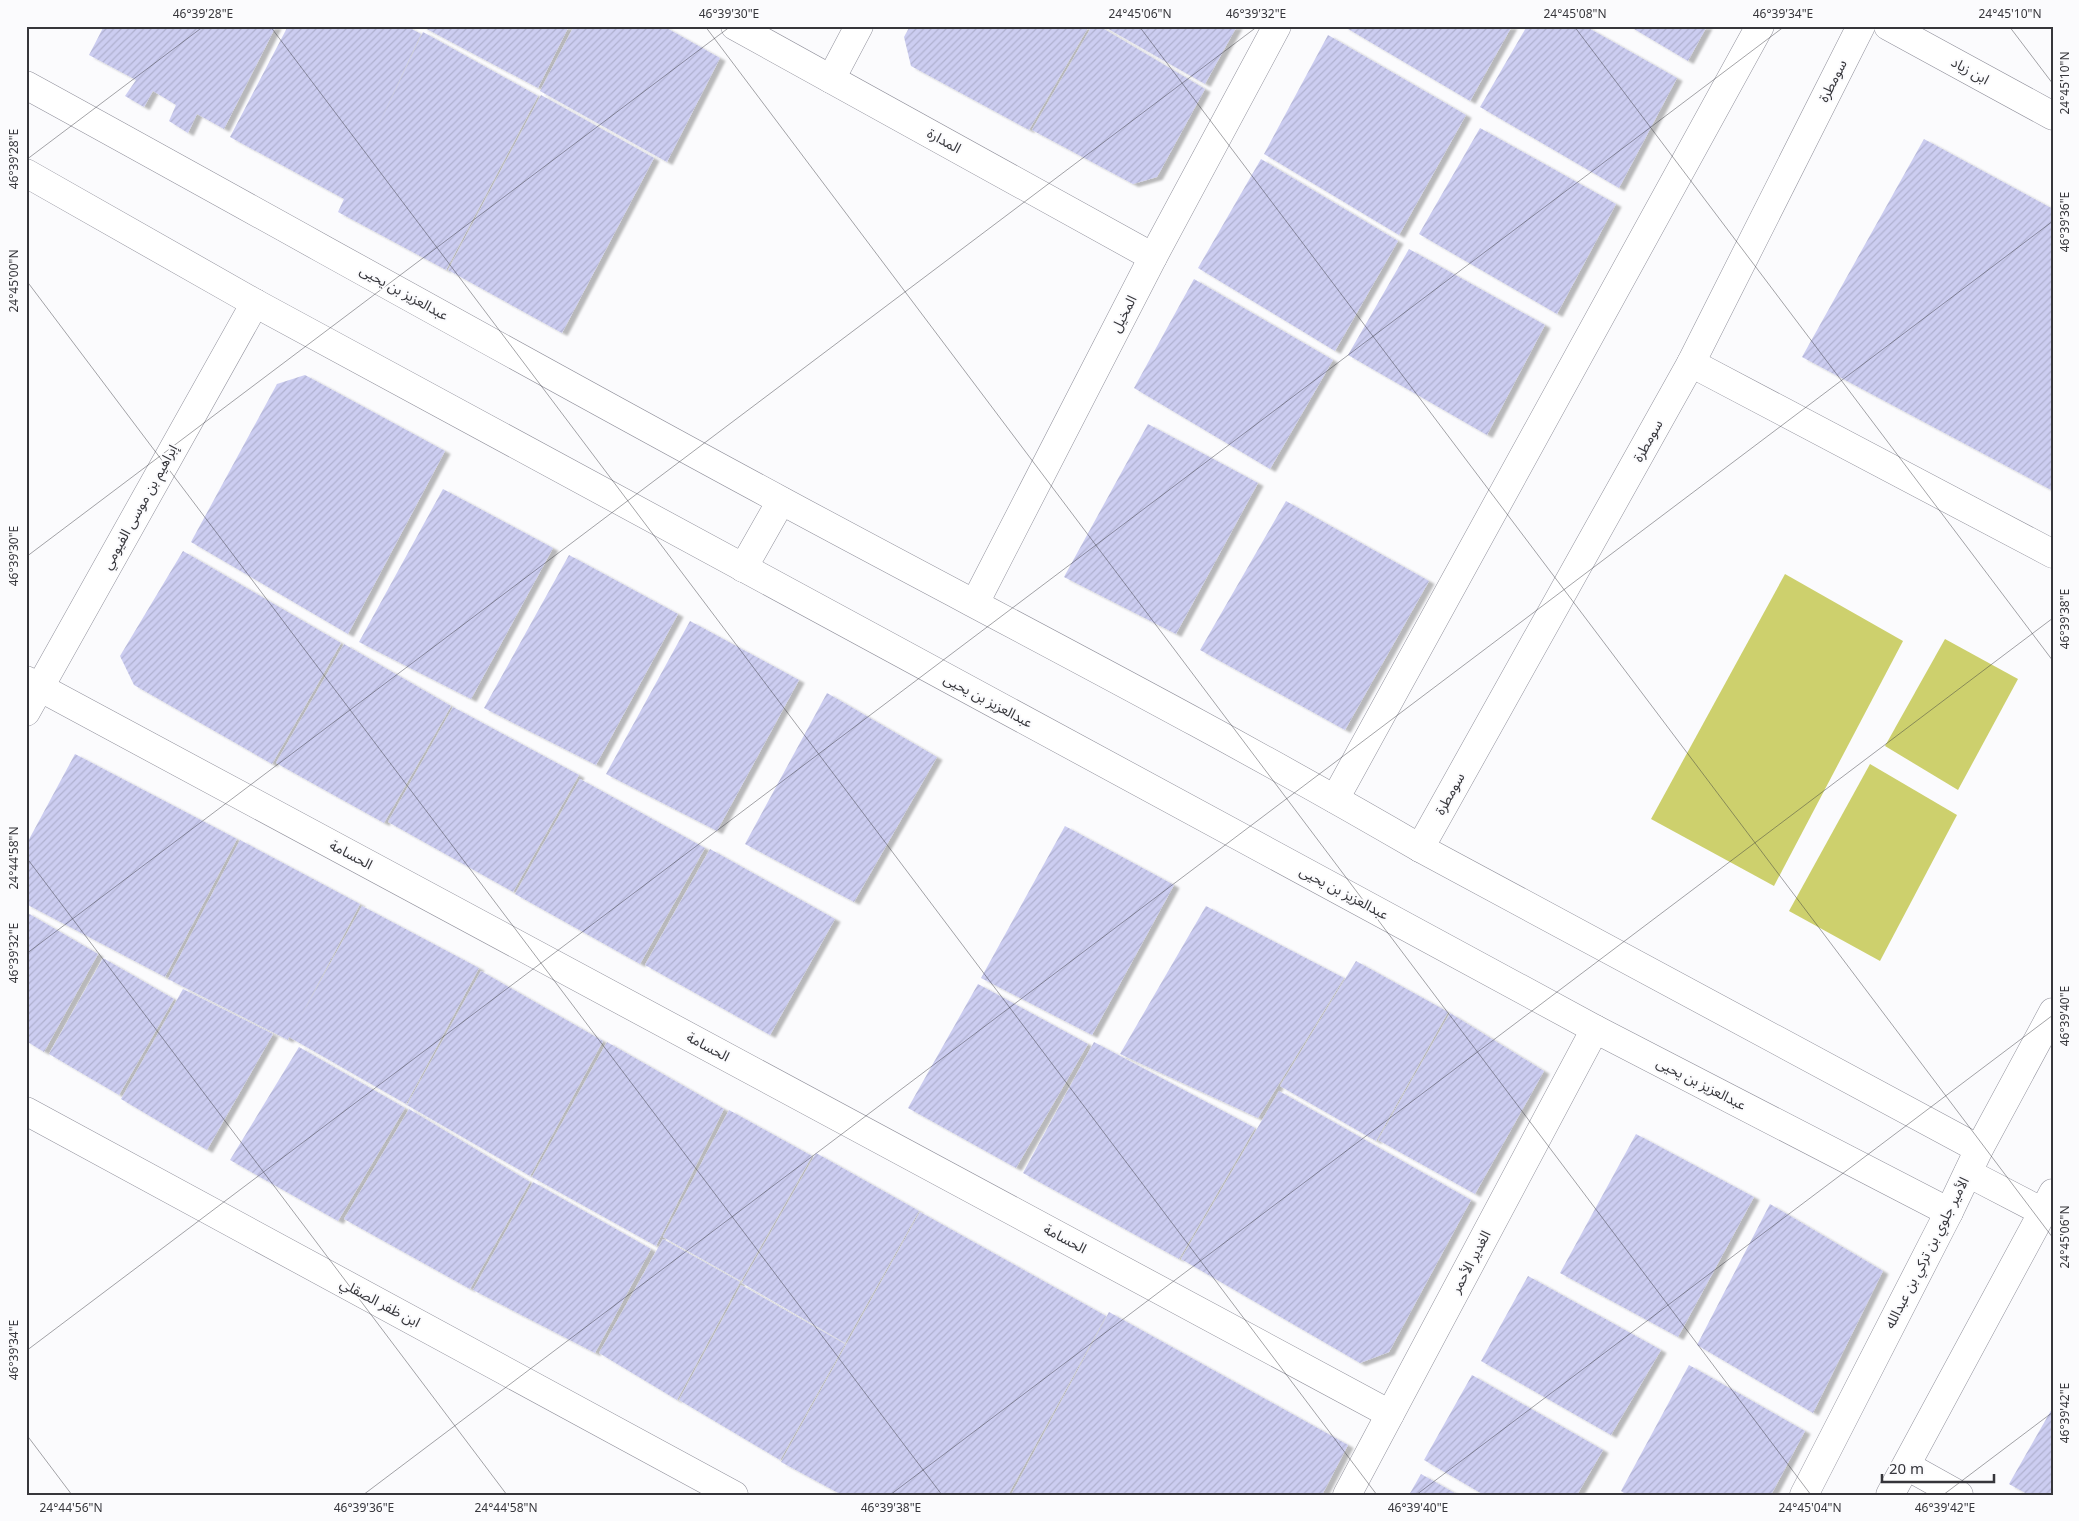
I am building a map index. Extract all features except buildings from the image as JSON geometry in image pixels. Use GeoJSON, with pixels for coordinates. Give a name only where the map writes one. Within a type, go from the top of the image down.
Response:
{"type":"FeatureCollection","features":[{"type":"Feature","properties":{"kind":"street","name":"المدارة"},"geometry":{"type":"LineString","coordinates":[[736,26],[1153,257]]}},
{"type":"Feature","properties":{"kind":"street"},"geometry":{"type":"LineString","coordinates":[[831,79],[859,26]]}},
{"type":"Feature","properties":{"kind":"street","name":"المخيل"},"geometry":{"type":"LineString","coordinates":[[975,603],[1153,257],[1277,26]]}},
{"type":"Feature","properties":{"kind":"street"},"geometry":{"type":"LineString","coordinates":[[1335,798],[1760,26]]}},
{"type":"Feature","properties":{"kind":"street","name":"سومطرة"},"geometry":{"type":"LineString","coordinates":[[1420,848],[1691,363],[1861,26]]}},
{"type":"Feature","properties":{"kind":"street","name":"ابن زياد"},"geometry":{"type":"LineString","coordinates":[[1888,26],[2053,116]]}},
{"type":"Feature","properties":{"kind":"street","name":"عبدالعزيز بن يحيى"},"geometry":{"type":"LineString","coordinates":[[26,84],[782,501],[1335,798],[2048,1203]]}},
{"type":"Feature","properties":{"kind":"street","name":"عبدالعزيز بن يحيى"},"geometry":{"type":"LineString","coordinates":[[26,173],[255,303],[1595,1029],[1949,1212]]}},
{"type":"Feature","properties":{"kind":"street","name":"إبراهيم بن موسى الفيومي"},"geometry":{"type":"LineString","coordinates":[[26,712],[33,683],[255,303]]}},
{"type":"Feature","properties":{"kind":"street"},"geometry":{"type":"LineString","coordinates":[[1691,363],[2053,554]]}},
{"type":"Feature","properties":{"kind":"street"},"geometry":{"type":"LineString","coordinates":[[743,568],[782,501]]}},
{"type":"Feature","properties":{"kind":"street","name":"الحسامة"},"geometry":{"type":"LineString","coordinates":[[33,683],[1390,1414]]}},
{"type":"Feature","properties":{"kind":"street","name":"الأمير جلوي بن تركي بن عبدالله"},"geometry":{"type":"LineString","coordinates":[[1804,1495],[1949,1212],[1973,1161],[2053,1012]]}},
{"type":"Feature","properties":{"kind":"street","name":"الغدير الأحمر"},"geometry":{"type":"LineString","coordinates":[[1347,1495],[1595,1029]]}},
{"type":"Feature","properties":{"kind":"street","name":"ابن ظفر الصقلي"},"geometry":{"type":"LineString","coordinates":[[26,1111],[734,1495]]}},
{"type":"Feature","properties":{"kind":"street"},"geometry":{"type":"LineString","coordinates":[[1890,1495],[2048,1203]]}},
{"type":"Feature","properties":{"kind":"street"},"geometry":{"type":"LineString","coordinates":[[1906,1466],[1959,1495]]}},
{"type":"Feature","properties":{"kind":"green space"},"geometry":{"type":"Polygon","coordinates":[[[1785,574],[1903,641],[1774,886],[1651,819],[1785,574]]]}},
{"type":"Feature","properties":{"kind":"green space"},"geometry":{"type":"Polygon","coordinates":[[[1945,639],[2018,679],[1958,790],[1885,746],[1945,639]]]}},
{"type":"Feature","properties":{"kind":"green space"},"geometry":{"type":"Polygon","coordinates":[[[1870,764],[1957,815],[1880,961],[1789,911],[1870,764]]]}}]}
